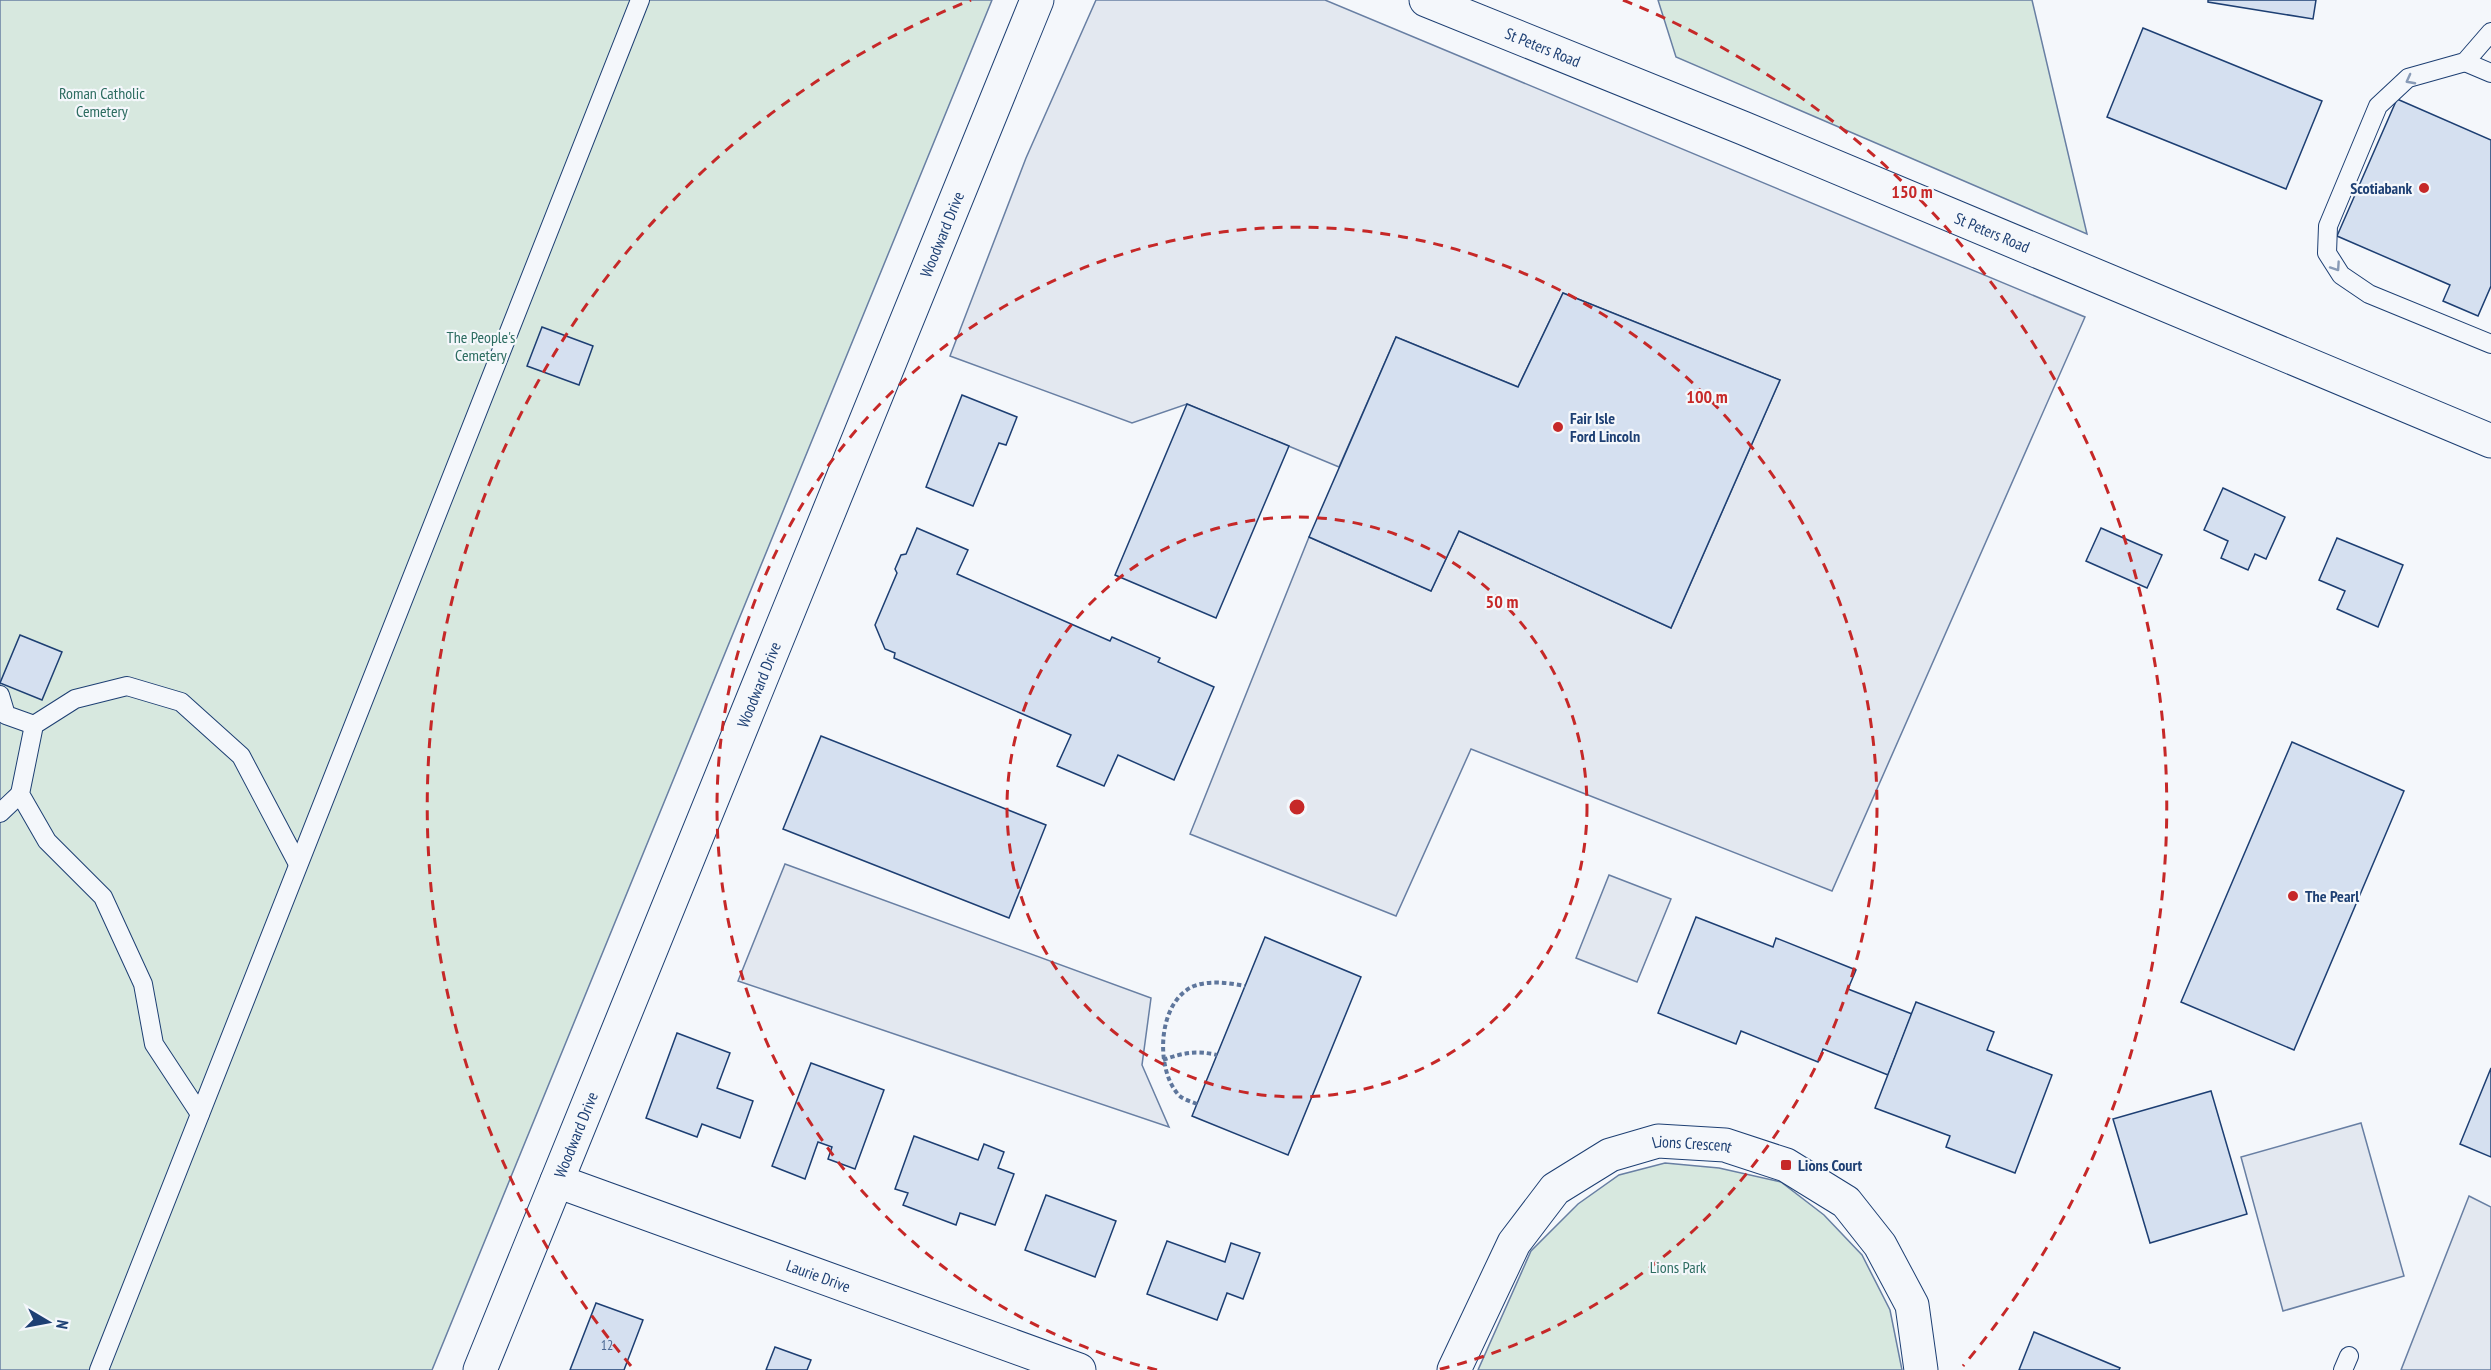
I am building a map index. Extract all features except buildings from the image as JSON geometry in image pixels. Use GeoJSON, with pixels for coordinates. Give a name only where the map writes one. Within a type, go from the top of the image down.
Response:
{"type":"FeatureCollection","features":[{"type":"Feature","properties":{"kind":"street","name":"Woodward Drive"},"geometry":{"type":"LineString","coordinates":[[480,1370],[1037,0]]}},
{"type":"Feature","properties":{"kind":"street","name":"St Peters Road"},"geometry":{"type":"LineString","coordinates":[[1426,0],[1743,128],[2491,441]]}},
{"type":"Feature","properties":{"kind":"street","name":"Lions Crescent"},"geometry":{"type":"LineString","coordinates":[[1454,1370],[1514,1243],[1555,1189],[1610,1155],[1658,1141],[1725,1145],[1786,1165],[1846,1202],[1880,1245],[1912,1305],[1921,1370]]}},
{"type":"Feature","properties":{"kind":"street","name":"Laurie Drive"},"geometry":{"type":"LineString","coordinates":[[557,1181],[1079,1370]]}},
{"type":"Feature","properties":{"kind":"lane"},"geometry":{"type":"LineString","coordinates":[[99,1370],[640,0]]}},
{"type":"Feature","properties":{"kind":"lane"},"geometry":{"type":"LineString","coordinates":[[2491,32],[2465,62],[2408,78],[2378,106],[2328,226],[2327,253],[2341,275],[2369,294],[2491,344]]}},
{"type":"Feature","properties":{"kind":"lane"},"geometry":{"type":"LineString","coordinates":[[2465,62],[2491,73]]}},
{"type":"Feature","properties":{"kind":"lane"},"geometry":{"type":"LineString","coordinates":[[0,813],[20,794],[34,725],[75,699],[127,686],[181,702],[241,756],[298,864]]}},
{"type":"Feature","properties":{"kind":"lane"},"geometry":{"type":"LineString","coordinates":[[0,695],[6,715],[34,725]]}},
{"type":"Feature","properties":{"kind":"lane"},"geometry":{"type":"LineString","coordinates":[[20,794],[47,840],[103,897],[143,984],[154,1044],[200,1114]]}},
{"type":"Feature","properties":{"kind":"path"},"geometry":{"type":"LineString","coordinates":[[1197,1104],[1178,1096],[1168,1080],[1163,1060],[1164,1026],[1178,998],[1194,986],[1219,982],[1245,986]]}},
{"type":"Feature","properties":{"kind":"path"},"geometry":{"type":"LineString","coordinates":[[1163,1060],[1187,1052],[1217,1055]]}},
{"type":"Feature","properties":{"kind":"green space","name":"The People's Cemetery"},"geometry":{"type":"Polygon","coordinates":[[[0,0],[992,0],[432,1370],[0,1370],[0,0]]]}},
{"type":"Feature","properties":{"kind":"green space"},"geometry":{"type":"Polygon","coordinates":[[[1658,0],[2032,0],[2087,234],[1676,57],[1658,0]]]}},
{"type":"Feature","properties":{"kind":"green space","name":"Lions Park"},"geometry":{"type":"Polygon","coordinates":[[[1665,1163],[1719,1168],[1781,1182],[1824,1215],[1862,1255],[1890,1310],[1902,1370],[1478,1370],[1531,1251],[1578,1204],[1619,1175],[1665,1163]]]}},
{"type":"Feature","properties":{"kind":"shaded area"},"geometry":{"type":"Polygon","coordinates":[[[1096,0],[1325,0],[2085,317],[1832,891],[1471,749],[1396,916],[1190,834],[1309,537],[1431,591],[1459,531],[1671,628],[1780,380],[1563,293],[1518,387],[1396,337],[1339,467],[1187,404],[1132,423],[950,356],[1026,158],[1096,0]]]}},
{"type":"Feature","properties":{"kind":"shaded area"},"geometry":{"type":"Polygon","coordinates":[[[785,864],[1151,998],[1142,1065],[1169,1127],[738,981],[785,864]]]}},
{"type":"Feature","properties":{"kind":"shaded area"},"geometry":{"type":"Polygon","coordinates":[[[1609,875],[1671,899],[1637,982],[1576,958],[1609,875]]]}},
{"type":"Feature","properties":{"kind":"shaded area"},"geometry":{"type":"Polygon","coordinates":[[[2361,1123],[2404,1276],[2283,1311],[2241,1157],[2361,1123]]]}},
{"type":"Feature","properties":{"kind":"shaded area"},"geometry":{"type":"Polygon","coordinates":[[[2469,1196],[2491,1207],[2491,1370],[2401,1370],[2469,1196]]]}},
{"type":"Feature","properties":{"kind":"place","name":"Scotiabank"},"geometry":{"type":"Point","coordinates":[2424,188]}},
{"type":"Feature","properties":{"kind":"place","name":"Fair Isle Ford Lincoln"},"geometry":{"type":"Point","coordinates":[1558,427]}},
{"type":"Feature","properties":{"kind":"place","name":"The Pearl"},"geometry":{"type":"Point","coordinates":[2293,896]}},
{"type":"Feature","properties":{"kind":"place","name":"Lions Court"},"geometry":{"type":"Point","coordinates":[1786,1165]}},
{"type":"Feature","properties":{"kind":"park label","name":"Roman Catholic Cemetery"},"geometry":{"type":"Point","coordinates":[102,102]}}]}
